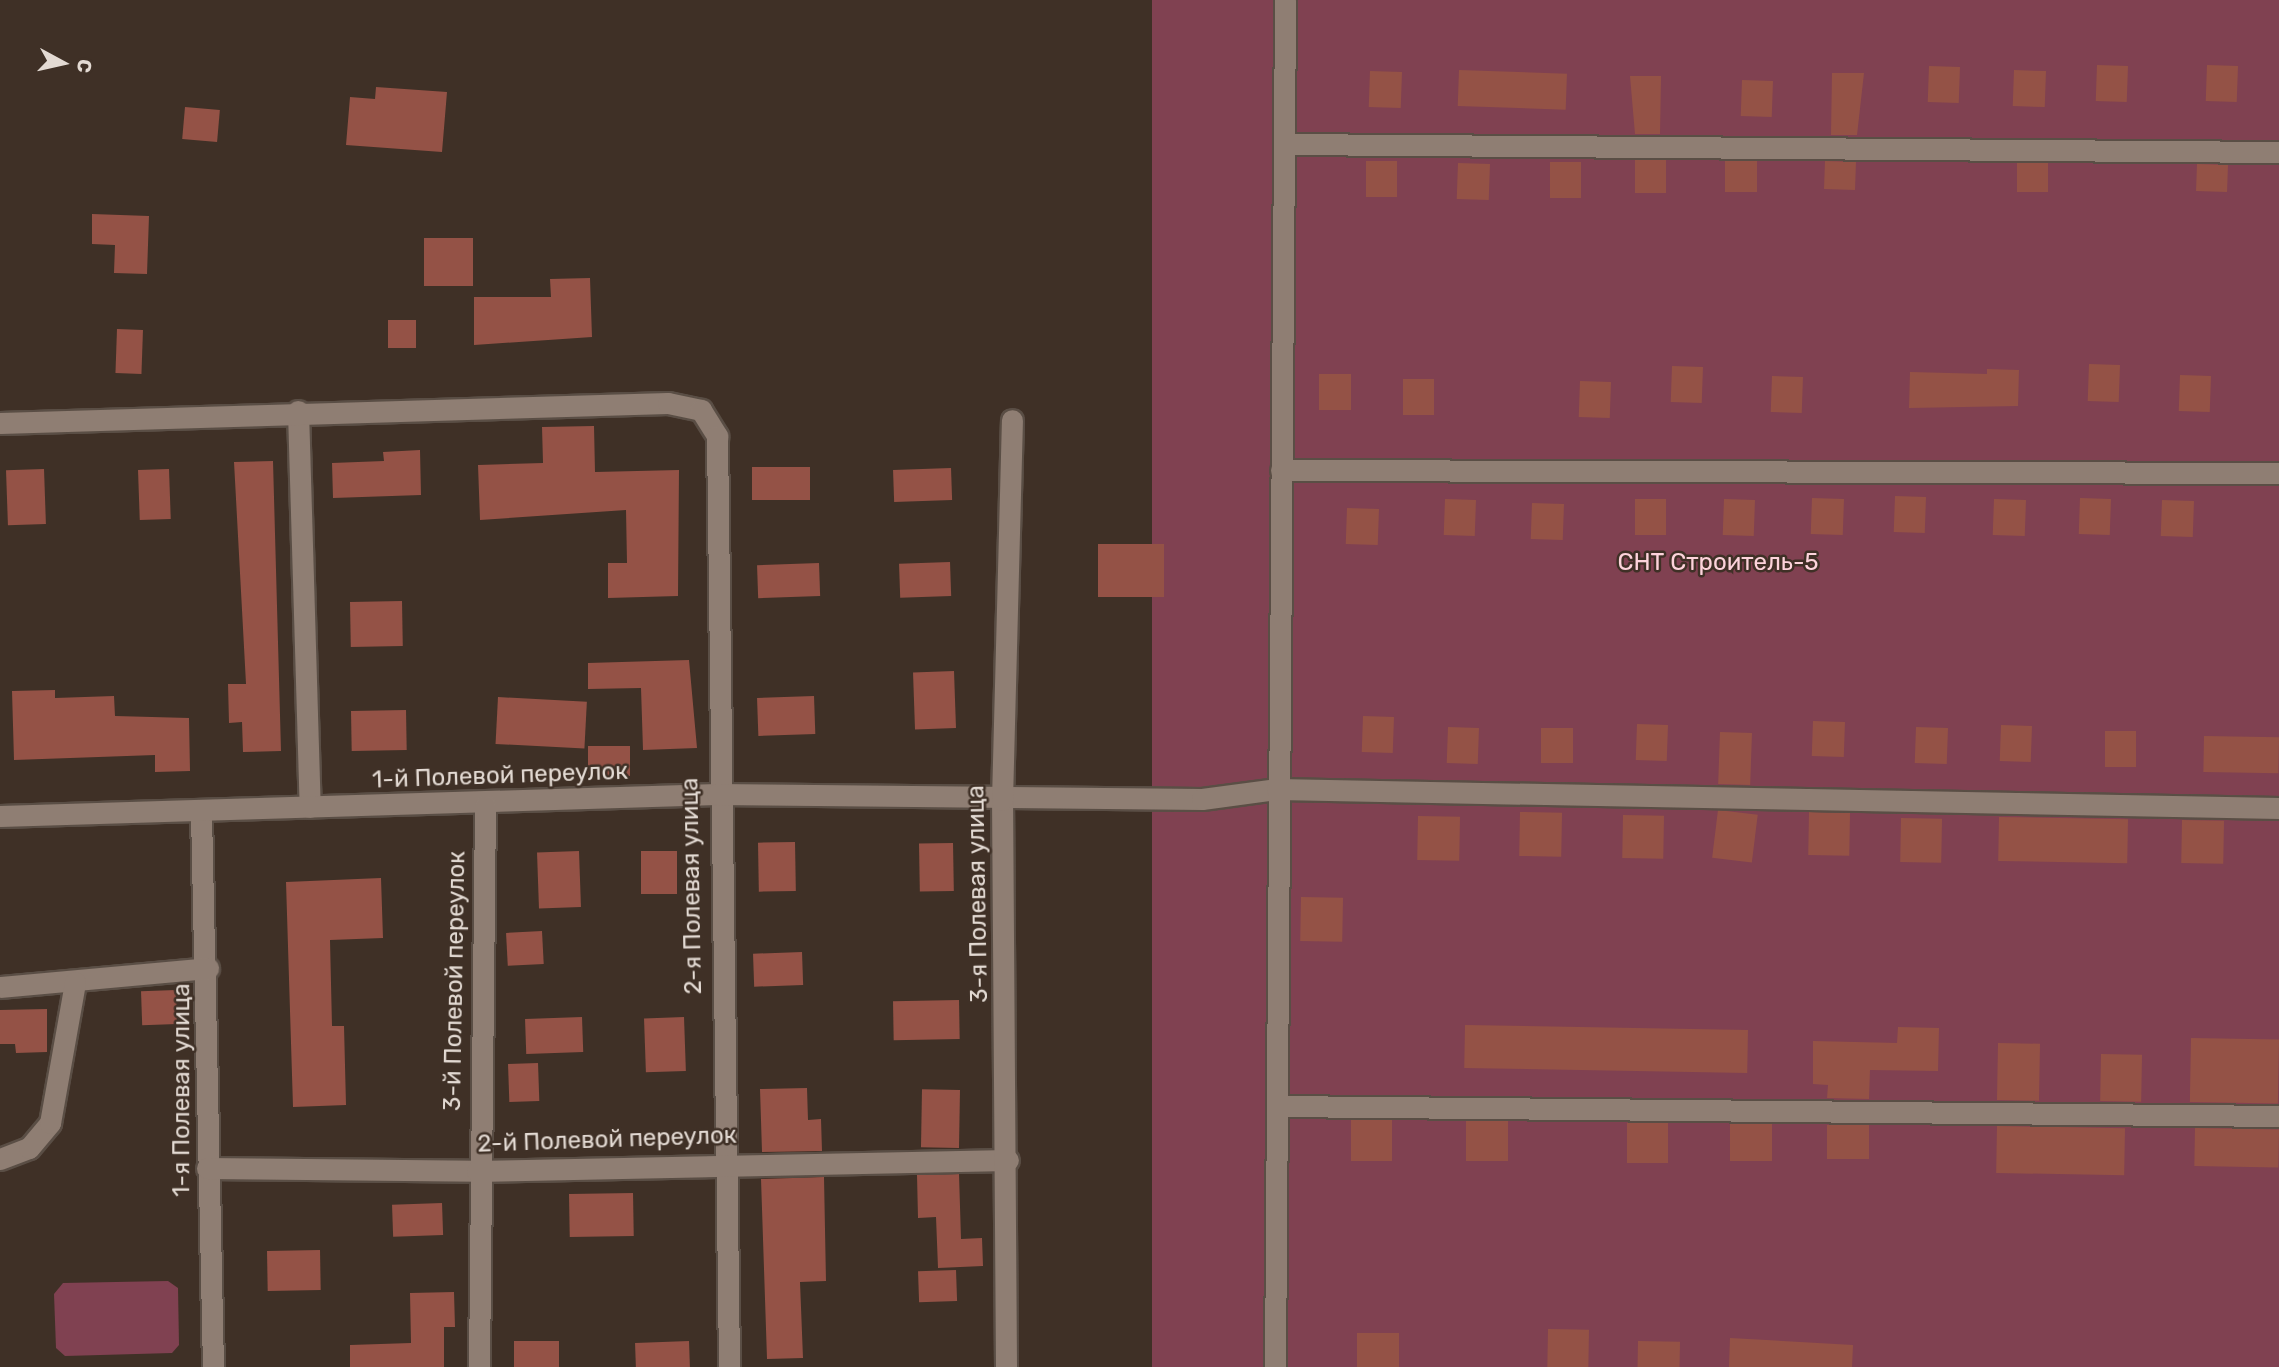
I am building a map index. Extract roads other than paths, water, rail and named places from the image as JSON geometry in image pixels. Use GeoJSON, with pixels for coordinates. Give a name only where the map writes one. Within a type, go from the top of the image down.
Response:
{"type":"FeatureCollection","features":[{"type":"Feature","properties":{"kind":"street"},"geometry":{"type":"LineString","coordinates":[[1275,1367],[1277,789],[1285,0]]}},
{"type":"Feature","properties":{"kind":"street"},"geometry":{"type":"LineString","coordinates":[[1284,144],[2279,152]]}},
{"type":"Feature","properties":{"kind":"street","name":"2-я Полевая улица"},"geometry":{"type":"LineString","coordinates":[[298,411],[668,402],[701,410],[717,436],[717,794],[722,1163],[729,1367]]}},
{"type":"Feature","properties":{"kind":"street"},"geometry":{"type":"LineString","coordinates":[[0,423],[298,411],[310,807]]}},
{"type":"Feature","properties":{"kind":"street","name":"3-я Полевая улица"},"geometry":{"type":"LineString","coordinates":[[1006,1367],[1008,1160],[1002,800],[1012,420]]}},
{"type":"Feature","properties":{"kind":"street"},"geometry":{"type":"LineString","coordinates":[[1281,470],[2279,473]]}},
{"type":"Feature","properties":{"kind":"street","name":"1-й Полевой переулок"},"geometry":{"type":"LineString","coordinates":[[0,816],[201,813],[310,807],[485,806],[717,794],[1002,800],[1202,799],[1277,789],[2279,808]]}},
{"type":"Feature","properties":{"kind":"street","name":"3-й Полевой переулок"},"geometry":{"type":"LineString","coordinates":[[479,1367],[477,1171],[485,806]]}},
{"type":"Feature","properties":{"kind":"street","name":"1-я Полевая улица"},"geometry":{"type":"LineString","coordinates":[[201,813],[208,968],[207,1168],[213,1367]]}},
{"type":"Feature","properties":{"kind":"street"},"geometry":{"type":"LineString","coordinates":[[0,987],[208,968]]}},
{"type":"Feature","properties":{"kind":"street"},"geometry":{"type":"LineString","coordinates":[[0,1159],[29,1148],[50,1123],[75,982]]}},
{"type":"Feature","properties":{"kind":"street"},"geometry":{"type":"LineString","coordinates":[[1277,1106],[2279,1116]]}},
{"type":"Feature","properties":{"kind":"street","name":"2-й Полевой переулок"},"geometry":{"type":"LineString","coordinates":[[207,1168],[477,1171],[722,1163],[1008,1160]]}},
{"type":"Feature","properties":{"kind":"park label","name":"СНТ Строитель-5"},"geometry":{"type":"Point","coordinates":[1718,563]}}]}
